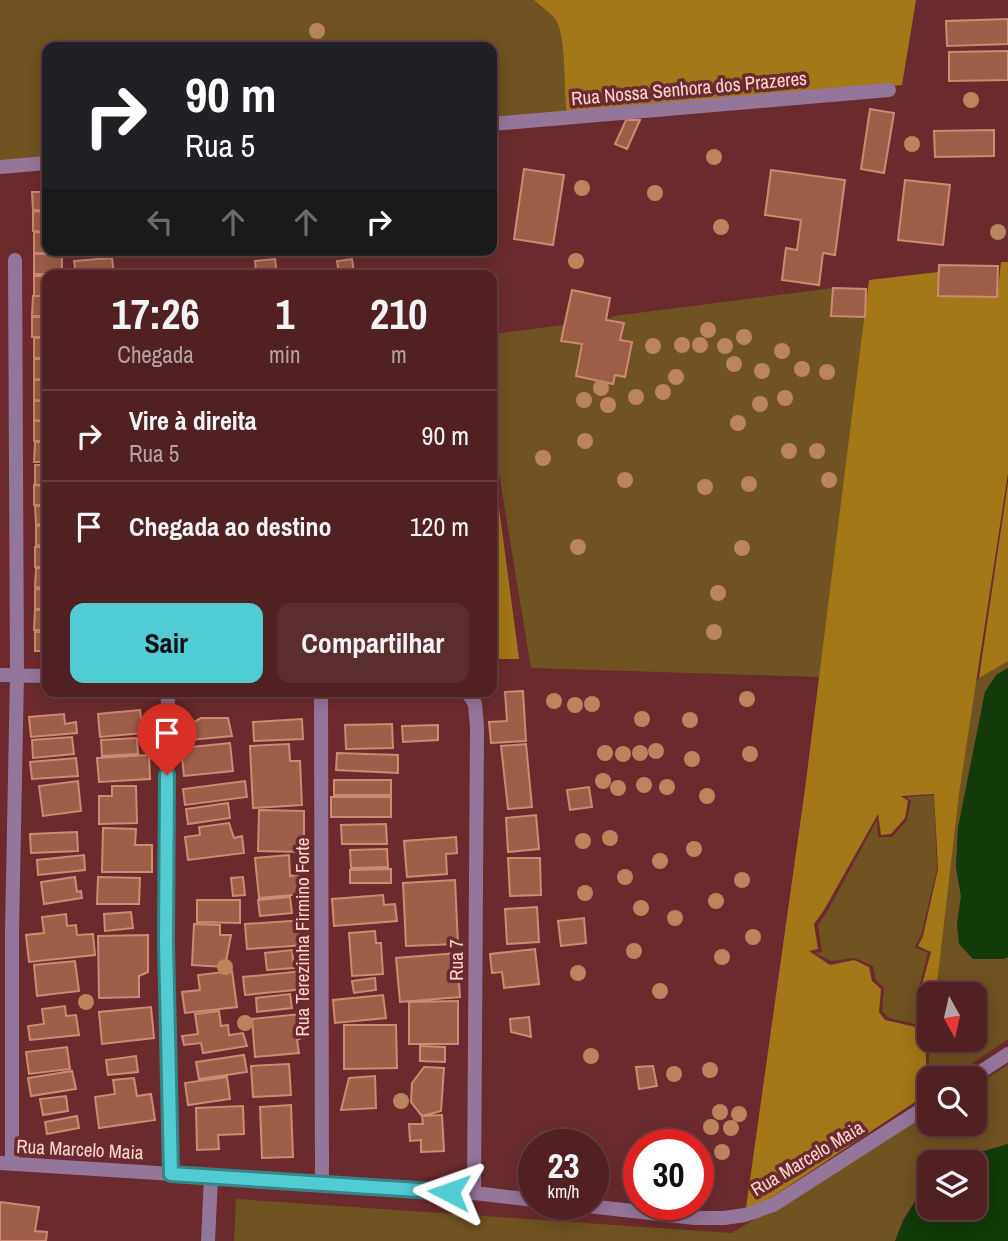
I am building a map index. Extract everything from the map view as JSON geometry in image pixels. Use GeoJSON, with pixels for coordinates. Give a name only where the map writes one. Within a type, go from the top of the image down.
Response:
{"type":"FeatureCollection","features":[{"type":"Feature","properties":{"kind":"street","name":"Rua Nossa Senhora dos Prazeres"},"geometry":{"type":"LineString","coordinates":[[497,124],[889,90]]}},
{"type":"Feature","properties":{"kind":"street"},"geometry":{"type":"LineString","coordinates":[[0,167],[42,163]]}},
{"type":"Feature","properties":{"kind":"street"},"geometry":{"type":"LineString","coordinates":[[6,1164],[17,675],[15,260]]}},
{"type":"Feature","properties":{"kind":"street"},"geometry":{"type":"LineString","coordinates":[[0,675],[42,676]]}},
{"type":"Feature","properties":{"kind":"street"},"geometry":{"type":"LineString","coordinates":[[168,697],[166,943],[171,1174]]}},
{"type":"Feature","properties":{"kind":"street","name":"Rua Terezinha Firmino Forte"},"geometry":{"type":"LineString","coordinates":[[321,697],[322,1184]]}},
{"type":"Feature","properties":{"kind":"street","name":"Rua 7"},"geometry":{"type":"LineString","coordinates":[[471,697],[475,704],[477,727],[474,1193]]}},
{"type":"Feature","properties":{"kind":"street"},"geometry":{"type":"LineString","coordinates":[[987,1068],[1008,1054]]}},
{"type":"Feature","properties":{"kind":"street","name":"Rua Marcelo Maia"},"geometry":{"type":"LineString","coordinates":[[609,1208],[695,1218],[745,1215],[773,1205],[917,1113]]}},
{"type":"Feature","properties":{"kind":"street","name":"Rua Marcelo Maia"},"geometry":{"type":"LineString","coordinates":[[6,1164],[474,1193],[518,1198]]}},
{"type":"Feature","properties":{"kind":"street"},"geometry":{"type":"LineString","coordinates":[[208,1241],[211,1177]]}},
{"type":"Feature","properties":{"kind":"shaded area"},"geometry":{"type":"Polygon","coordinates":[[[0,0],[534,0],[553,16],[559,27],[567,114],[497,121],[497,42],[42,42],[42,161],[0,165],[0,0]]]}},
{"type":"Feature","properties":{"kind":"shaded area"},"geometry":{"type":"Polygon","coordinates":[[[534,0],[916,0],[902,85],[567,114],[559,27],[553,16],[534,0]]]}},
{"type":"Feature","properties":{"kind":"shaded area"},"geometry":{"type":"Polygon","coordinates":[[[1001,262],[1008,262],[1008,473],[959,794],[937,982],[923,982],[931,952],[918,946],[923,936],[938,869],[934,794],[901,796],[908,801],[905,818],[891,834],[881,835],[878,814],[814,924],[818,949],[809,951],[830,965],[854,960],[869,967],[872,981],[881,989],[879,1012],[885,1020],[917,1027],[917,1052],[926,1052],[926,1066],[917,1066],[917,1101],[745,1215],[805,789],[869,280],[938,272],[938,296],[997,297],[1001,262]]]}},
{"type":"Feature","properties":{"kind":"shaded area"},"geometry":{"type":"Polygon","coordinates":[[[833,288],[832,316],[865,317],[822,677],[531,668],[497,461],[497,333],[564,325],[561,340],[582,344],[576,376],[613,384],[615,375],[625,376],[632,343],[620,340],[624,323],[606,320],[614,316],[833,288]]]}},
{"type":"Feature","properties":{"kind":"shaded area"},"geometry":{"type":"Polygon","coordinates":[[[1008,482],[1008,661],[979,678],[1008,482]]]}},
{"type":"Feature","properties":{"kind":"shaded area"},"geometry":{"type":"Polygon","coordinates":[[[497,492],[519,659],[497,659],[497,492]]]}},
{"type":"Feature","properties":{"kind":"shaded area"},"geometry":{"type":"Polygon","coordinates":[[[1008,653],[1008,668],[985,692],[958,828],[956,867],[961,896],[957,925],[1003,959],[1008,957],[1008,1039],[969,1066],[929,1066],[929,1052],[987,1052],[987,982],[937,982],[965,738],[974,684],[991,664],[1008,653]]]}},
{"type":"Feature","properties":{"kind":"shaded area"},"geometry":{"type":"Polygon","coordinates":[[[1008,668],[1008,957],[973,959],[959,944],[957,925],[961,896],[956,867],[958,828],[985,692],[996,675],[1008,668]]]}},
{"type":"Feature","properties":{"kind":"shaded area"},"geometry":{"type":"Polygon","coordinates":[[[934,795],[937,869],[921,935],[915,947],[928,953],[920,982],[917,982],[917,1024],[889,1018],[882,1011],[884,988],[876,980],[873,966],[855,958],[831,961],[815,953],[822,952],[818,925],[877,820],[878,837],[892,837],[907,820],[911,801],[906,797],[934,795]]]}},
{"type":"Feature","properties":{"kind":"shaded area"},"geometry":{"type":"Polygon","coordinates":[[[1008,1065],[1008,1144],[987,1150],[917,1150],[917,1198],[903,1220],[895,1241],[234,1241],[236,1199],[732,1233],[917,1120],[917,1136],[987,1136],[987,1078],[1008,1065]]]}},
{"type":"Feature","properties":{"kind":"shaded area"},"geometry":{"type":"Polygon","coordinates":[[[1008,1144],[1008,1241],[895,1241],[917,1198],[917,1220],[987,1220],[987,1150],[1008,1144]]]}},
{"type":"Feature","properties":{"kind":"building"},"geometry":{"type":"Polygon","coordinates":[[[1008,19],[1008,44],[947,46],[946,21],[1008,19]]]}},
{"type":"Feature","properties":{"kind":"building"},"geometry":{"type":"Polygon","coordinates":[[[1008,51],[1008,80],[949,81],[949,52],[1008,51]]]}},
{"type":"Feature","properties":{"kind":"building"},"geometry":{"type":"Polygon","coordinates":[[[870,109],[894,113],[884,173],[861,169],[870,109]]]}},
{"type":"Feature","properties":{"kind":"building"},"geometry":{"type":"Polygon","coordinates":[[[626,120],[640,120],[627,149],[615,144],[626,120]]]}},
{"type":"Feature","properties":{"kind":"building"},"geometry":{"type":"Polygon","coordinates":[[[994,130],[994,156],[935,157],[934,131],[994,130]]]}},
{"type":"Feature","properties":{"kind":"building"},"geometry":{"type":"Polygon","coordinates":[[[524,169],[564,175],[553,245],[514,239],[524,169]]]}},
{"type":"Feature","properties":{"kind":"building"},"geometry":{"type":"Polygon","coordinates":[[[771,170],[845,180],[835,255],[823,253],[819,285],[782,280],[786,248],[797,250],[801,220],[765,215],[771,170]]]}},
{"type":"Feature","properties":{"kind":"building"},"geometry":{"type":"Polygon","coordinates":[[[905,180],[950,185],[943,245],[898,240],[905,180]]]}},
{"type":"Feature","properties":{"kind":"building"},"geometry":{"type":"Polygon","coordinates":[[[32,192],[42,192],[42,211],[33,210],[32,192]]]}},
{"type":"Feature","properties":{"kind":"building"},"geometry":{"type":"Polygon","coordinates":[[[33,211],[42,212],[42,232],[33,231],[33,211]]]}},
{"type":"Feature","properties":{"kind":"building"},"geometry":{"type":"Polygon","coordinates":[[[34,232],[42,233],[42,253],[34,253],[34,232]]]}},
{"type":"Feature","properties":{"kind":"building"},"geometry":{"type":"Polygon","coordinates":[[[34,254],[62,256],[62,270],[42,270],[42,274],[34,274],[34,254]]]}},
{"type":"Feature","properties":{"kind":"building"},"geometry":{"type":"Polygon","coordinates":[[[112,258],[113,270],[75,270],[74,261],[112,258]]]}},
{"type":"Feature","properties":{"kind":"building"},"geometry":{"type":"Polygon","coordinates":[[[275,259],[276,270],[256,270],[255,261],[275,259]]]}},
{"type":"Feature","properties":{"kind":"building"},"geometry":{"type":"Polygon","coordinates":[[[352,259],[354,270],[338,270],[337,261],[352,259]]]}},
{"type":"Feature","properties":{"kind":"building"},"geometry":{"type":"Polygon","coordinates":[[[939,265],[998,266],[997,297],[938,296],[939,265]]]}},
{"type":"Feature","properties":{"kind":"building"},"geometry":{"type":"Polygon","coordinates":[[[34,276],[42,276],[42,296],[34,296],[34,276]]]}},
{"type":"Feature","properties":{"kind":"building"},"geometry":{"type":"Polygon","coordinates":[[[833,288],[866,289],[865,317],[831,316],[833,288]]]}},
{"type":"Feature","properties":{"kind":"building"},"geometry":{"type":"Polygon","coordinates":[[[572,290],[610,298],[606,320],[624,323],[620,340],[632,342],[625,377],[615,375],[613,384],[576,376],[582,344],[561,341],[572,290]]]}},
{"type":"Feature","properties":{"kind":"building"},"geometry":{"type":"Polygon","coordinates":[[[33,296],[42,296],[42,316],[32,316],[33,296]]]}},
{"type":"Feature","properties":{"kind":"building"},"geometry":{"type":"Polygon","coordinates":[[[32,317],[42,317],[42,337],[32,337],[32,317]]]}},
{"type":"Feature","properties":{"kind":"building"},"geometry":{"type":"Polygon","coordinates":[[[34,338],[42,338],[42,358],[34,358],[34,338]]]}},
{"type":"Feature","properties":{"kind":"building"},"geometry":{"type":"Polygon","coordinates":[[[34,359],[42,359],[42,380],[34,379],[34,359]]]}},
{"type":"Feature","properties":{"kind":"building"},"geometry":{"type":"Polygon","coordinates":[[[34,380],[42,380],[42,401],[34,400],[34,380]]]}},
{"type":"Feature","properties":{"kind":"building"},"geometry":{"type":"Polygon","coordinates":[[[34,401],[42,401],[42,421],[34,420],[34,401]]]}},
{"type":"Feature","properties":{"kind":"building"},"geometry":{"type":"Polygon","coordinates":[[[34,421],[42,421],[42,441],[34,441],[34,421]]]}},
{"type":"Feature","properties":{"kind":"building"},"geometry":{"type":"Polygon","coordinates":[[[35,442],[42,442],[42,462],[34,462],[35,442]]]}},
{"type":"Feature","properties":{"kind":"building"},"geometry":{"type":"Polygon","coordinates":[[[35,465],[42,465],[42,485],[35,485],[35,465]]]}},
{"type":"Feature","properties":{"kind":"building"},"geometry":{"type":"Polygon","coordinates":[[[34,485],[42,486],[42,505],[34,505],[34,485]]]}},
{"type":"Feature","properties":{"kind":"building"},"geometry":{"type":"Polygon","coordinates":[[[35,506],[42,506],[42,525],[36,524],[35,506]]]}},
{"type":"Feature","properties":{"kind":"building"},"geometry":{"type":"Polygon","coordinates":[[[36,526],[42,526],[42,546],[36,545],[36,526]]]}},
{"type":"Feature","properties":{"kind":"building"},"geometry":{"type":"Polygon","coordinates":[[[35,547],[42,547],[42,567],[35,567],[35,547]]]}},
{"type":"Feature","properties":{"kind":"building"},"geometry":{"type":"Polygon","coordinates":[[[36,568],[42,568],[42,588],[35,587],[36,568]]]}},
{"type":"Feature","properties":{"kind":"building"},"geometry":{"type":"Polygon","coordinates":[[[35,589],[42,590],[42,609],[35,609],[35,589]]]}},
{"type":"Feature","properties":{"kind":"building"},"geometry":{"type":"Polygon","coordinates":[[[35,610],[42,610],[42,630],[34,630],[35,610]]]}},
{"type":"Feature","properties":{"kind":"building"},"geometry":{"type":"Polygon","coordinates":[[[35,632],[42,632],[42,651],[35,651],[35,632]]]}},
{"type":"Feature","properties":{"kind":"building"},"geometry":{"type":"Polygon","coordinates":[[[523,691],[526,741],[491,743],[489,722],[507,721],[505,692],[523,691]]]}},
{"type":"Feature","properties":{"kind":"building"},"geometry":{"type":"Polygon","coordinates":[[[140,710],[143,733],[100,737],[98,714],[140,710]]]}},
{"type":"Feature","properties":{"kind":"building"},"geometry":{"type":"Polygon","coordinates":[[[64,714],[65,724],[76,722],[77,733],[31,737],[29,717],[64,714]]]}},
{"type":"Feature","properties":{"kind":"building"},"geometry":{"type":"Polygon","coordinates":[[[201,718],[228,718],[232,736],[190,740],[190,724],[201,718]]]}},
{"type":"Feature","properties":{"kind":"building"},"geometry":{"type":"Polygon","coordinates":[[[302,719],[303,739],[254,741],[253,722],[302,719]]]}},
{"type":"Feature","properties":{"kind":"building"},"geometry":{"type":"Polygon","coordinates":[[[392,724],[393,748],[346,749],[345,725],[392,724]]]}},
{"type":"Feature","properties":{"kind":"building"},"geometry":{"type":"Polygon","coordinates":[[[438,725],[438,740],[403,742],[402,726],[438,725]]]}},
{"type":"Feature","properties":{"kind":"building"},"geometry":{"type":"Polygon","coordinates":[[[72,737],[74,754],[33,758],[32,740],[72,737]]]}},
{"type":"Feature","properties":{"kind":"building"},"geometry":{"type":"Polygon","coordinates":[[[137,738],[138,754],[102,756],[101,740],[137,738]]]}},
{"type":"Feature","properties":{"kind":"building"},"geometry":{"type":"Polygon","coordinates":[[[230,743],[233,771],[184,776],[181,748],[230,743]]]}},
{"type":"Feature","properties":{"kind":"building"},"geometry":{"type":"Polygon","coordinates":[[[289,744],[290,761],[300,761],[302,805],[253,808],[250,746],[289,744]]]}},
{"type":"Feature","properties":{"kind":"building"},"geometry":{"type":"Polygon","coordinates":[[[526,744],[532,807],[508,809],[501,746],[526,744]]]}},
{"type":"Feature","properties":{"kind":"building"},"geometry":{"type":"Polygon","coordinates":[[[337,753],[398,755],[398,773],[336,770],[337,753]]]}},
{"type":"Feature","properties":{"kind":"building"},"geometry":{"type":"Polygon","coordinates":[[[149,755],[150,779],[99,782],[97,758],[149,755]]]}},
{"type":"Feature","properties":{"kind":"building"},"geometry":{"type":"Polygon","coordinates":[[[76,758],[78,776],[32,779],[30,762],[76,758]]]}},
{"type":"Feature","properties":{"kind":"building"},"geometry":{"type":"Polygon","coordinates":[[[334,780],[391,780],[391,795],[334,795],[334,780]]]}},
{"type":"Feature","properties":{"kind":"building"},"geometry":{"type":"Polygon","coordinates":[[[78,781],[81,811],[43,816],[39,786],[78,781]]]}},
{"type":"Feature","properties":{"kind":"building"},"geometry":{"type":"Polygon","coordinates":[[[245,781],[247,797],[185,805],[183,789],[245,781]]]}},
{"type":"Feature","properties":{"kind":"building"},"geometry":{"type":"Polygon","coordinates":[[[112,786],[136,786],[137,823],[99,824],[99,796],[112,796],[112,786]]]}},
{"type":"Feature","properties":{"kind":"building"},"geometry":{"type":"Polygon","coordinates":[[[589,787],[592,807],[570,810],[567,790],[589,787]]]}},
{"type":"Feature","properties":{"kind":"building"},"geometry":{"type":"Polygon","coordinates":[[[331,797],[391,797],[391,817],[331,817],[331,797]]]}},
{"type":"Feature","properties":{"kind":"building"},"geometry":{"type":"Polygon","coordinates":[[[228,803],[230,818],[188,824],[186,809],[228,803]]]}},
{"type":"Feature","properties":{"kind":"building"},"geometry":{"type":"Polygon","coordinates":[[[259,810],[304,811],[304,852],[258,851],[259,810]]]}},
{"type":"Feature","properties":{"kind":"building"},"geometry":{"type":"Polygon","coordinates":[[[536,815],[539,849],[508,852],[506,818],[536,815]]]}},
{"type":"Feature","properties":{"kind":"building"},"geometry":{"type":"Polygon","coordinates":[[[229,823],[234,838],[242,836],[244,853],[188,860],[185,837],[200,835],[199,827],[229,823]]]}},
{"type":"Feature","properties":{"kind":"building"},"geometry":{"type":"Polygon","coordinates":[[[386,824],[387,844],[342,844],[341,825],[386,824]]]}},
{"type":"Feature","properties":{"kind":"building"},"geometry":{"type":"Polygon","coordinates":[[[103,828],[136,829],[135,845],[152,845],[152,872],[102,872],[103,828]]]}},
{"type":"Feature","properties":{"kind":"building"},"geometry":{"type":"Polygon","coordinates":[[[77,832],[78,851],[31,853],[30,834],[77,832]]]}},
{"type":"Feature","properties":{"kind":"building"},"geometry":{"type":"Polygon","coordinates":[[[456,837],[457,853],[446,854],[447,874],[407,877],[404,841],[456,837]]]}},
{"type":"Feature","properties":{"kind":"building"},"geometry":{"type":"Polygon","coordinates":[[[387,849],[388,867],[351,868],[350,850],[387,849]]]}},
{"type":"Feature","properties":{"kind":"building"},"geometry":{"type":"Polygon","coordinates":[[[84,855],[85,870],[38,875],[37,860],[84,855]]]}},
{"type":"Feature","properties":{"kind":"building"},"geometry":{"type":"Polygon","coordinates":[[[289,855],[290,876],[302,874],[303,894],[259,898],[255,858],[289,855]]]}},
{"type":"Feature","properties":{"kind":"building"},"geometry":{"type":"Polygon","coordinates":[[[508,858],[540,858],[541,895],[510,896],[508,858]]]}},
{"type":"Feature","properties":{"kind":"building"},"geometry":{"type":"Polygon","coordinates":[[[391,869],[391,883],[350,883],[350,870],[391,869]]]}},
{"type":"Feature","properties":{"kind":"building"},"geometry":{"type":"Polygon","coordinates":[[[75,877],[77,892],[81,891],[82,898],[44,904],[41,882],[75,877]]]}},
{"type":"Feature","properties":{"kind":"building"},"geometry":{"type":"Polygon","coordinates":[[[98,877],[140,878],[139,904],[97,904],[98,877]]]}},
{"type":"Feature","properties":{"kind":"building"},"geometry":{"type":"Polygon","coordinates":[[[243,877],[245,895],[233,896],[231,878],[243,877]]]}},
{"type":"Feature","properties":{"kind":"building"},"geometry":{"type":"Polygon","coordinates":[[[455,880],[458,944],[406,946],[403,883],[455,880]]]}},
{"type":"Feature","properties":{"kind":"building"},"geometry":{"type":"Polygon","coordinates":[[[383,895],[384,905],[395,904],[397,921],[334,926],[332,899],[383,895]]]}},
{"type":"Feature","properties":{"kind":"building"},"geometry":{"type":"Polygon","coordinates":[[[290,897],[292,913],[260,916],[258,900],[290,897]]]}},
{"type":"Feature","properties":{"kind":"building"},"geometry":{"type":"Polygon","coordinates":[[[197,900],[240,900],[240,923],[197,922],[197,900]]]}},
{"type":"Feature","properties":{"kind":"building"},"geometry":{"type":"Polygon","coordinates":[[[537,907],[539,942],[507,944],[505,909],[537,907]]]}},
{"type":"Feature","properties":{"kind":"building"},"geometry":{"type":"Polygon","coordinates":[[[131,912],[133,928],[105,931],[104,914],[131,912]]]}},
{"type":"Feature","properties":{"kind":"building"},"geometry":{"type":"Polygon","coordinates":[[[66,914],[67,926],[76,925],[77,935],[93,934],[95,955],[29,962],[26,935],[44,933],[42,917],[66,914]]]}},
{"type":"Feature","properties":{"kind":"building"},"geometry":{"type":"Polygon","coordinates":[[[584,918],[586,943],[561,946],[558,921],[584,918]]]}},
{"type":"Feature","properties":{"kind":"building"},"geometry":{"type":"Polygon","coordinates":[[[305,920],[307,945],[247,949],[245,924],[305,920]]]}},
{"type":"Feature","properties":{"kind":"building"},"geometry":{"type":"Polygon","coordinates":[[[194,924],[220,925],[220,935],[231,935],[225,967],[192,965],[194,924]]]}},
{"type":"Feature","properties":{"kind":"building"},"geometry":{"type":"Polygon","coordinates":[[[375,931],[376,943],[381,943],[383,974],[352,976],[349,933],[375,931]]]}},
{"type":"Feature","properties":{"kind":"building"},"geometry":{"type":"Polygon","coordinates":[[[148,935],[148,972],[139,976],[139,997],[99,998],[98,936],[148,935]]]}},
{"type":"Feature","properties":{"kind":"building"},"geometry":{"type":"Polygon","coordinates":[[[535,949],[539,984],[504,988],[502,972],[492,973],[490,954],[535,949]]]}},
{"type":"Feature","properties":{"kind":"building"},"geometry":{"type":"Polygon","coordinates":[[[292,950],[294,968],[267,970],[265,953],[292,950]]]}},
{"type":"Feature","properties":{"kind":"building"},"geometry":{"type":"Polygon","coordinates":[[[457,953],[460,997],[400,1002],[396,958],[457,953]]]}},
{"type":"Feature","properties":{"kind":"building"},"geometry":{"type":"Polygon","coordinates":[[[75,961],[79,991],[37,996],[34,965],[75,961]]]}},
{"type":"Feature","properties":{"kind":"building"},"geometry":{"type":"Polygon","coordinates":[[[232,971],[237,1007],[185,1013],[182,992],[200,990],[198,975],[232,971]]]}},
{"type":"Feature","properties":{"kind":"building"},"geometry":{"type":"Polygon","coordinates":[[[303,971],[305,989],[245,995],[243,977],[303,971]]]}},
{"type":"Feature","properties":{"kind":"building"},"geometry":{"type":"Polygon","coordinates":[[[375,978],[376,990],[354,993],[352,981],[375,978]]]}},
{"type":"Feature","properties":{"kind":"building"},"geometry":{"type":"Polygon","coordinates":[[[290,994],[292,1008],[257,1012],[256,998],[290,994]]]}},
{"type":"Feature","properties":{"kind":"building"},"geometry":{"type":"Polygon","coordinates":[[[383,995],[386,1018],[335,1023],[333,1000],[383,995]]]}},
{"type":"Feature","properties":{"kind":"building"},"geometry":{"type":"Polygon","coordinates":[[[458,1001],[458,1044],[409,1044],[409,1002],[458,1001]]]}},
{"type":"Feature","properties":{"kind":"building"},"geometry":{"type":"Polygon","coordinates":[[[65,1006],[66,1016],[76,1015],[79,1035],[30,1040],[28,1026],[44,1024],[42,1009],[65,1006]]]}},
{"type":"Feature","properties":{"kind":"building"},"geometry":{"type":"Polygon","coordinates":[[[151,1007],[154,1038],[102,1044],[99,1012],[151,1007]]]}},
{"type":"Feature","properties":{"kind":"building"},"geometry":{"type":"Polygon","coordinates":[[[219,1011],[221,1026],[228,1025],[229,1035],[243,1033],[247,1046],[203,1053],[201,1043],[184,1045],[182,1036],[198,1034],[195,1014],[219,1011]]]}},
{"type":"Feature","properties":{"kind":"building"},"geometry":{"type":"Polygon","coordinates":[[[301,1014],[304,1037],[297,1040],[299,1053],[255,1057],[252,1019],[301,1014]]]}},
{"type":"Feature","properties":{"kind":"building"},"geometry":{"type":"Polygon","coordinates":[[[529,1017],[531,1037],[511,1032],[510,1019],[529,1017]]]}},
{"type":"Feature","properties":{"kind":"building"},"geometry":{"type":"Polygon","coordinates":[[[344,1025],[396,1025],[397,1068],[344,1069],[344,1025]]]}},
{"type":"Feature","properties":{"kind":"building"},"geometry":{"type":"Polygon","coordinates":[[[420,1046],[445,1047],[445,1062],[420,1061],[420,1046]]]}},
{"type":"Feature","properties":{"kind":"building"},"geometry":{"type":"Polygon","coordinates":[[[67,1047],[70,1069],[29,1074],[26,1052],[67,1047]]]}},
{"type":"Feature","properties":{"kind":"building"},"geometry":{"type":"Polygon","coordinates":[[[244,1055],[247,1072],[199,1079],[196,1062],[244,1055]]]}},
{"type":"Feature","properties":{"kind":"building"},"geometry":{"type":"Polygon","coordinates":[[[136,1056],[138,1072],[108,1075],[106,1060],[136,1056]]]}},
{"type":"Feature","properties":{"kind":"building"},"geometry":{"type":"Polygon","coordinates":[[[289,1064],[291,1095],[253,1097],[251,1066],[289,1064]]]}},
{"type":"Feature","properties":{"kind":"building"},"geometry":{"type":"Polygon","coordinates":[[[653,1066],[657,1086],[639,1089],[636,1067],[653,1066]]]}},
{"type":"Feature","properties":{"kind":"building"},"geometry":{"type":"Polygon","coordinates":[[[424,1067],[444,1068],[441,1111],[422,1116],[411,1102],[412,1083],[424,1067]]]}},
{"type":"Feature","properties":{"kind":"building"},"geometry":{"type":"Polygon","coordinates":[[[72,1071],[76,1089],[31,1096],[28,1078],[72,1071]]]}},
{"type":"Feature","properties":{"kind":"building"},"geometry":{"type":"Polygon","coordinates":[[[375,1076],[376,1108],[341,1110],[349,1078],[375,1076]]]}},
{"type":"Feature","properties":{"kind":"building"},"geometry":{"type":"Polygon","coordinates":[[[227,1077],[230,1099],[188,1105],[185,1083],[227,1077]]]}},
{"type":"Feature","properties":{"kind":"building"},"geometry":{"type":"Polygon","coordinates":[[[134,1078],[137,1096],[151,1094],[155,1120],[99,1128],[95,1097],[115,1094],[113,1080],[134,1078]]]}},
{"type":"Feature","properties":{"kind":"building"},"geometry":{"type":"Polygon","coordinates":[[[66,1096],[68,1111],[43,1115],[40,1099],[66,1096]]]}},
{"type":"Feature","properties":{"kind":"building"},"geometry":{"type":"Polygon","coordinates":[[[291,1105],[293,1157],[262,1158],[260,1107],[291,1105]]]}},
{"type":"Feature","properties":{"kind":"building"},"geometry":{"type":"Polygon","coordinates":[[[243,1106],[244,1134],[218,1135],[219,1149],[197,1150],[196,1108],[243,1106]]]}},
{"type":"Feature","properties":{"kind":"building"},"geometry":{"type":"Polygon","coordinates":[[[442,1115],[444,1151],[421,1152],[421,1140],[410,1141],[409,1124],[423,1124],[422,1116],[442,1115]]]}},
{"type":"Feature","properties":{"kind":"building"},"geometry":{"type":"Polygon","coordinates":[[[77,1116],[79,1128],[47,1134],[45,1122],[77,1116]]]}},
{"type":"Feature","properties":{"kind":"building"},"geometry":{"type":"Polygon","coordinates":[[[0,1202],[39,1207],[35,1231],[47,1232],[46,1241],[0,1241],[0,1202]]]}},
{"type":"Feature","properties":{"kind":"route"},"geometry":{"type":"LineString","coordinates":[[167,775],[166,943],[171,1174],[449,1192]]}}]}
